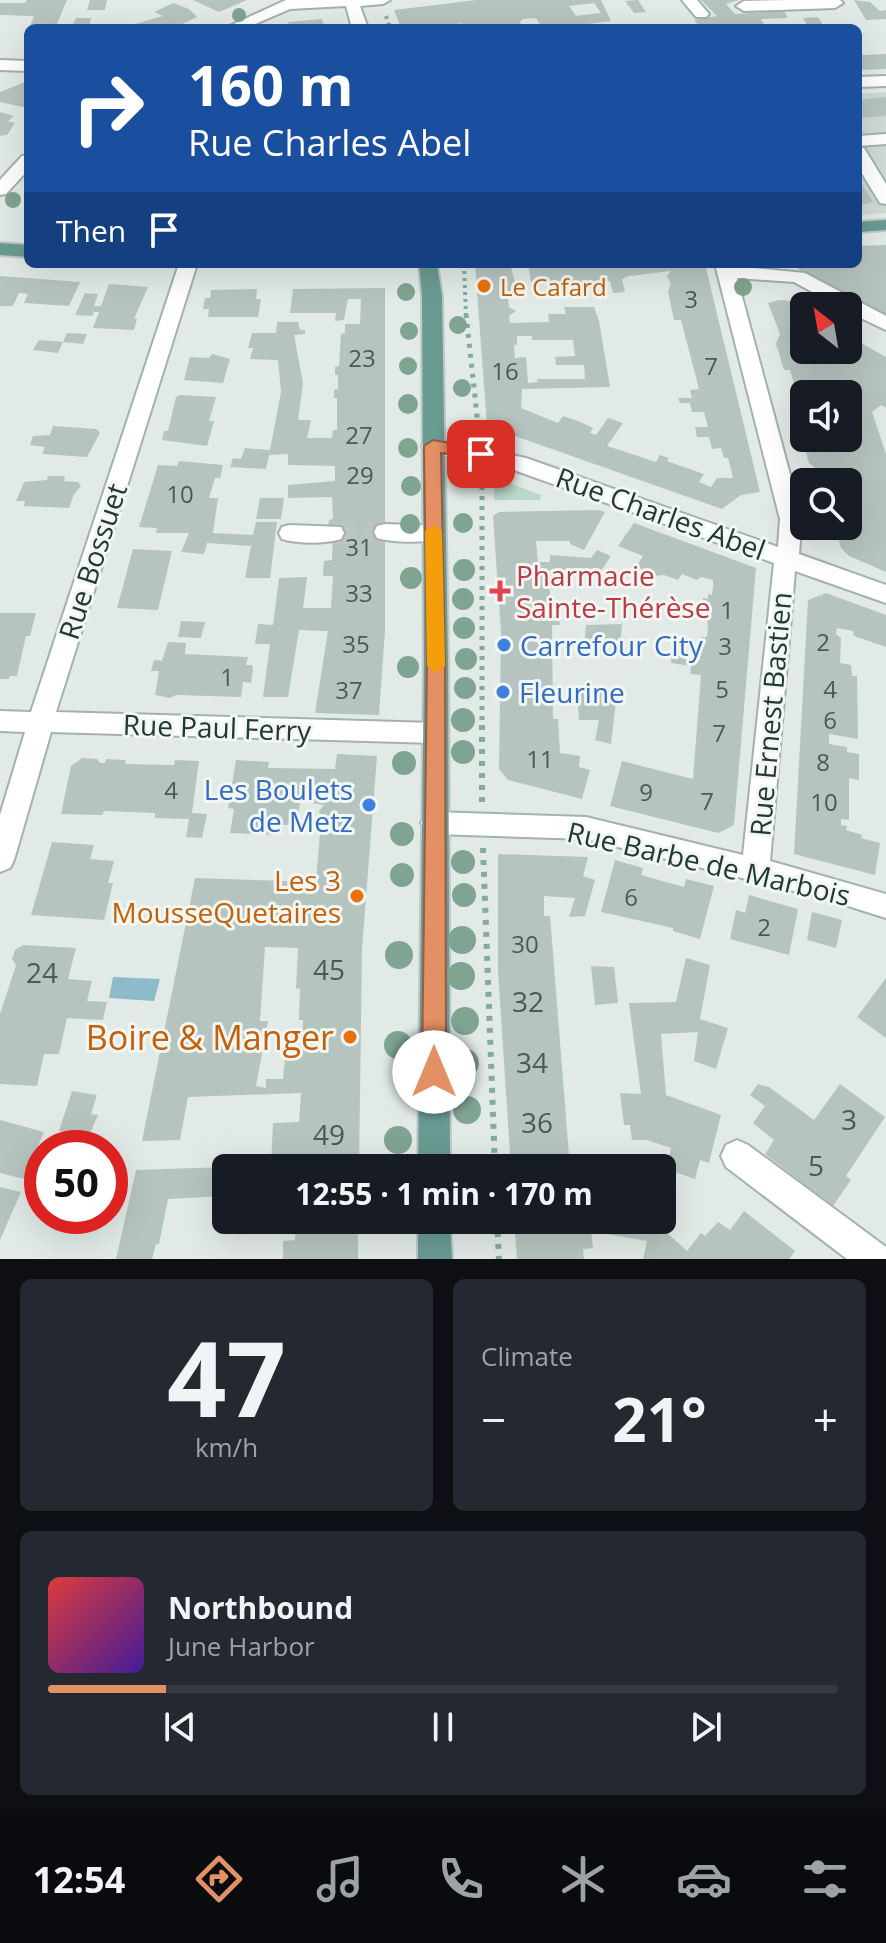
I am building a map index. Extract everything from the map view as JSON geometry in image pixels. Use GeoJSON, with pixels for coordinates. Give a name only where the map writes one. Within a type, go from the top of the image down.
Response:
{"type":"FeatureCollection","features":[{"type":"Feature","properties":{"kind":"main road"},"geometry":{"type":"LineString","coordinates":[[862,227],[886,225]]}},
{"type":"Feature","properties":{"kind":"main road"},"geometry":{"type":"LineString","coordinates":[[0,249],[24,251]]}},
{"type":"Feature","properties":{"kind":"main road"},"geometry":{"type":"LineString","coordinates":[[428,268],[432,296],[434,532],[434,1154]]}},
{"type":"Feature","properties":{"kind":"main road"},"geometry":{"type":"LineString","coordinates":[[434,1234],[435,1259]]}},
{"type":"Feature","properties":{"kind":"street"},"geometry":{"type":"LineString","coordinates":[[243,24],[293,3],[383,0]]}},
{"type":"Feature","properties":{"kind":"street"},"geometry":{"type":"LineString","coordinates":[[689,0],[701,14]]}},
{"type":"Feature","properties":{"kind":"street"},"geometry":{"type":"LineString","coordinates":[[352,2],[359,24]]}},
{"type":"Feature","properties":{"kind":"street"},"geometry":{"type":"LineString","coordinates":[[744,6],[835,3]]}},
{"type":"Feature","properties":{"kind":"street"},"geometry":{"type":"LineString","coordinates":[[0,65],[24,66]]}},
{"type":"Feature","properties":{"kind":"street"},"geometry":{"type":"LineString","coordinates":[[862,82],[886,81]]}},
{"type":"Feature","properties":{"kind":"street"},"geometry":{"type":"LineString","coordinates":[[862,141],[886,139]]}},
{"type":"Feature","properties":{"kind":"street"},"geometry":{"type":"LineString","coordinates":[[862,159],[886,199]]}},
{"type":"Feature","properties":{"kind":"street"},"geometry":{"type":"LineString","coordinates":[[0,190],[24,164]]}},
{"type":"Feature","properties":{"kind":"street","name":"Rue Bossuet"},"geometry":{"type":"LineString","coordinates":[[0,860],[41,722],[187,268]]}},
{"type":"Feature","properties":{"kind":"street"},"geometry":{"type":"LineString","coordinates":[[725,268],[798,277],[886,324]]}},
{"type":"Feature","properties":{"kind":"street","name":"Rue Ernest Bastien"},"geometry":{"type":"LineString","coordinates":[[725,268],[791,519],[782,577],[755,871]]}},
{"type":"Feature","properties":{"kind":"street","name":"Rue Charles Abel"},"geometry":{"type":"LineString","coordinates":[[433,446],[481,454],[548,473],[886,594]]}},
{"type":"Feature","properties":{"kind":"street"},"geometry":{"type":"LineString","coordinates":[[385,532],[434,532]]}},
{"type":"Feature","properties":{"kind":"street"},"geometry":{"type":"LineString","coordinates":[[290,533],[333,533]]}},
{"type":"Feature","properties":{"kind":"street","name":"Rue Paul Ferry"},"geometry":{"type":"LineString","coordinates":[[0,721],[434,733]]}},
{"type":"Feature","properties":{"kind":"street","name":"Rue Barbe de Marbois"},"geometry":{"type":"LineString","coordinates":[[434,823],[586,828],[826,887],[886,906]]}},
{"type":"Feature","properties":{"kind":"street"},"geometry":{"type":"LineString","coordinates":[[737,1156],[874,1259]]}},
{"type":"Feature","properties":{"kind":"path"},"geometry":{"type":"LineString","coordinates":[[464,268],[481,454],[482,825],[494,1154]]}},
{"type":"Feature","properties":{"kind":"path"},"geometry":{"type":"LineString","coordinates":[[498,1234],[499,1259]]}},
{"type":"Feature","properties":{"kind":"shaded area"},"geometry":{"type":"Polygon","coordinates":[[[886,92],[886,213],[862,215],[862,94],[886,92]]]}},
{"type":"Feature","properties":{"kind":"green space"},"geometry":{"type":"Polygon","coordinates":[[[509,483],[541,495],[540,500],[494,500],[494,484],[509,483]]]}},
{"type":"Feature","properties":{"kind":"water"},"geometry":{"type":"Polygon","coordinates":[[[113,977],[160,979],[154,1001],[109,998],[113,977]]]}},
{"type":"Feature","properties":{"kind":"building"},"geometry":{"type":"Polygon","coordinates":[[[27,0],[67,0],[57,24],[31,24],[34,16],[0,15],[0,3],[25,3],[27,0]]]}},
{"type":"Feature","properties":{"kind":"building"},"geometry":{"type":"Polygon","coordinates":[[[90,0],[107,0],[105,10],[87,10],[90,0]]]}},
{"type":"Feature","properties":{"kind":"building"},"geometry":{"type":"Polygon","coordinates":[[[193,0],[247,0],[219,12],[193,0]]]}},
{"type":"Feature","properties":{"kind":"building"},"geometry":{"type":"Polygon","coordinates":[[[476,0],[601,0],[611,21],[540,24],[536,18],[523,19],[521,24],[399,24],[394,10],[476,0]],[[594,3],[569,6],[576,16],[601,13],[594,3]]]}},
{"type":"Feature","properties":{"kind":"building"},"geometry":{"type":"Polygon","coordinates":[[[638,0],[646,12],[634,13],[625,1],[638,0]]]}},
{"type":"Feature","properties":{"kind":"building"},"geometry":{"type":"Polygon","coordinates":[[[701,0],[739,0],[726,4],[735,14],[784,11],[788,18],[761,19],[764,24],[698,24],[694,20],[717,16],[701,0]]]}},
{"type":"Feature","properties":{"kind":"building"},"geometry":{"type":"Polygon","coordinates":[[[854,0],[870,2],[880,11],[886,10],[886,19],[866,20],[854,0]]]}},
{"type":"Feature","properties":{"kind":"building"},"geometry":{"type":"Polygon","coordinates":[[[173,3],[189,9],[197,17],[182,24],[135,24],[163,16],[154,12],[173,3]]]}},
{"type":"Feature","properties":{"kind":"building"},"geometry":{"type":"Polygon","coordinates":[[[818,17],[822,24],[807,24],[803,18],[818,17]]]}},
{"type":"Feature","properties":{"kind":"building"},"geometry":{"type":"Polygon","coordinates":[[[76,18],[91,18],[90,24],[73,24],[76,18]]]}},
{"type":"Feature","properties":{"kind":"building"},"geometry":{"type":"Polygon","coordinates":[[[322,19],[324,24],[289,24],[322,19]]]}},
{"type":"Feature","properties":{"kind":"building"},"geometry":{"type":"Polygon","coordinates":[[[862,53],[886,54],[886,69],[862,70],[862,53]]]}},
{"type":"Feature","properties":{"kind":"building"},"geometry":{"type":"Polygon","coordinates":[[[24,83],[24,107],[0,102],[0,92],[24,83]]]}},
{"type":"Feature","properties":{"kind":"building"},"geometry":{"type":"Polygon","coordinates":[[[886,97],[886,116],[862,118],[862,100],[886,97]]]}},
{"type":"Feature","properties":{"kind":"building"},"geometry":{"type":"Polygon","coordinates":[[[0,112],[14,116],[8,121],[15,123],[7,135],[0,136],[0,112]]]}},
{"type":"Feature","properties":{"kind":"building"},"geometry":{"type":"Polygon","coordinates":[[[862,185],[873,201],[862,205],[862,185]]]}},
{"type":"Feature","properties":{"kind":"building"},"geometry":{"type":"Polygon","coordinates":[[[886,245],[886,315],[862,302],[862,292],[842,292],[797,268],[862,268],[862,246],[886,245]]]}},
{"type":"Feature","properties":{"kind":"building"},"geometry":{"type":"Polygon","coordinates":[[[475,268],[511,268],[515,282],[512,283],[513,299],[508,299],[509,307],[516,311],[509,316],[510,323],[549,322],[548,314],[566,314],[564,307],[594,307],[599,321],[610,387],[522,389],[521,408],[558,423],[563,416],[578,421],[593,428],[590,433],[596,435],[608,418],[623,423],[607,446],[656,462],[660,455],[669,458],[667,461],[704,474],[699,482],[711,487],[717,478],[733,478],[728,458],[724,458],[721,448],[712,449],[709,437],[697,437],[695,427],[708,427],[704,412],[692,412],[690,403],[680,403],[678,398],[692,398],[690,390],[699,389],[681,320],[674,320],[668,292],[671,284],[667,276],[671,271],[629,276],[622,279],[625,292],[613,293],[610,281],[573,284],[568,281],[531,282],[529,268],[706,268],[760,492],[741,495],[722,509],[487,426],[475,268]],[[517,336],[515,358],[526,357],[528,383],[538,382],[537,379],[585,379],[584,365],[556,365],[555,357],[575,356],[573,340],[532,340],[532,336],[517,336]]]}},
{"type":"Feature","properties":{"kind":"building"},"geometry":{"type":"Polygon","coordinates":[[[0,276],[80,282],[69,306],[24,303],[28,294],[19,293],[13,306],[0,306],[0,276]]]}},
{"type":"Feature","properties":{"kind":"building"},"geometry":{"type":"Polygon","coordinates":[[[109,284],[148,287],[134,319],[137,319],[134,330],[93,328],[99,312],[94,312],[92,316],[75,315],[85,293],[98,294],[94,306],[101,306],[109,284]]]}},
{"type":"Feature","properties":{"kind":"building"},"geometry":{"type":"Polygon","coordinates":[[[385,288],[385,630],[379,715],[315,713],[328,631],[299,630],[288,697],[263,697],[270,644],[255,644],[258,624],[273,625],[279,578],[307,577],[303,608],[331,608],[333,576],[323,576],[324,561],[332,560],[333,531],[328,529],[329,520],[333,519],[332,497],[288,498],[288,485],[335,481],[335,466],[288,465],[288,454],[269,455],[266,469],[230,467],[233,458],[241,459],[245,448],[270,450],[281,392],[278,360],[250,359],[253,348],[248,348],[252,333],[276,333],[277,322],[298,322],[305,334],[294,335],[303,383],[298,420],[311,420],[307,438],[332,438],[333,430],[337,430],[334,390],[338,389],[335,367],[339,366],[341,334],[345,333],[345,324],[360,324],[361,299],[348,299],[344,320],[335,321],[336,313],[290,313],[293,289],[385,288]]]}},
{"type":"Feature","properties":{"kind":"building"},"geometry":{"type":"Polygon","coordinates":[[[257,289],[256,299],[261,299],[258,317],[208,317],[209,309],[203,309],[205,298],[210,298],[211,290],[257,289]]]}},
{"type":"Feature","properties":{"kind":"building"},"geometry":{"type":"Polygon","coordinates":[[[790,301],[790,364],[862,364],[862,344],[886,357],[886,408],[881,405],[872,412],[886,454],[886,572],[849,556],[841,548],[839,540],[862,540],[862,468],[815,468],[809,463],[806,452],[862,452],[862,380],[793,380],[790,370],[784,370],[776,344],[780,334],[768,303],[790,301]]]}},
{"type":"Feature","properties":{"kind":"building"},"geometry":{"type":"Polygon","coordinates":[[[67,333],[87,334],[83,344],[63,342],[67,333]]]}},
{"type":"Feature","properties":{"kind":"building"},"geometry":{"type":"Polygon","coordinates":[[[39,340],[63,342],[58,353],[33,350],[39,340]]]}},
{"type":"Feature","properties":{"kind":"building"},"geometry":{"type":"Polygon","coordinates":[[[212,354],[230,359],[223,383],[184,380],[190,357],[209,358],[212,354]]]}},
{"type":"Feature","properties":{"kind":"building"},"geometry":{"type":"Polygon","coordinates":[[[176,397],[216,397],[209,421],[214,421],[207,446],[162,440],[164,431],[168,431],[176,397]]]}},
{"type":"Feature","properties":{"kind":"building"},"geometry":{"type":"Polygon","coordinates":[[[53,426],[96,429],[100,433],[87,457],[42,454],[45,447],[30,445],[33,436],[50,435],[53,426]]]}},
{"type":"Feature","properties":{"kind":"building"},"geometry":{"type":"Polygon","coordinates":[[[179,461],[223,465],[209,498],[218,498],[213,533],[253,535],[256,522],[277,522],[270,578],[245,578],[251,546],[207,543],[204,554],[181,552],[189,533],[156,533],[157,528],[139,527],[158,465],[177,466],[179,461]]]}},
{"type":"Feature","properties":{"kind":"building"},"geometry":{"type":"Polygon","coordinates":[[[48,476],[65,476],[64,481],[78,482],[81,486],[69,508],[24,506],[25,501],[16,501],[24,482],[47,480],[48,476]]]}},
{"type":"Feature","properties":{"kind":"building"},"geometry":{"type":"Polygon","coordinates":[[[260,498],[284,498],[281,519],[256,519],[260,498]]]}},
{"type":"Feature","properties":{"kind":"building"},"geometry":{"type":"Polygon","coordinates":[[[499,512],[605,512],[584,550],[570,544],[570,541],[536,541],[538,562],[550,562],[550,555],[591,558],[597,550],[611,556],[599,574],[585,569],[554,572],[555,585],[549,585],[552,611],[558,611],[560,625],[552,625],[553,719],[558,719],[560,753],[580,756],[579,767],[590,770],[582,799],[508,780],[499,769],[501,632],[493,516],[499,512]]]}},
{"type":"Feature","properties":{"kind":"building"},"geometry":{"type":"Polygon","coordinates":[[[634,523],[756,568],[734,825],[718,833],[610,806],[622,761],[693,779],[701,675],[690,674],[691,666],[671,663],[672,652],[700,660],[701,637],[707,637],[708,627],[707,619],[700,617],[703,598],[708,599],[708,594],[712,595],[713,587],[713,580],[701,577],[697,580],[682,574],[678,580],[664,575],[653,576],[647,574],[649,571],[636,567],[643,556],[618,546],[634,523]]]}},
{"type":"Feature","properties":{"kind":"building"},"geometry":{"type":"Polygon","coordinates":[[[133,549],[172,551],[158,610],[117,608],[133,549]]]}},
{"type":"Feature","properties":{"kind":"building"},"geometry":{"type":"Polygon","coordinates":[[[826,593],[886,615],[886,647],[854,636],[853,631],[837,628],[836,634],[841,638],[840,663],[851,665],[852,676],[857,676],[858,739],[829,734],[829,744],[847,747],[847,752],[859,754],[859,780],[849,778],[849,820],[841,819],[841,825],[862,835],[861,838],[880,843],[875,875],[794,854],[808,600],[826,593]]]}},
{"type":"Feature","properties":{"kind":"building"},"geometry":{"type":"Polygon","coordinates":[[[0,613],[36,613],[30,636],[26,636],[17,676],[10,676],[9,679],[0,679],[0,613]]]}},
{"type":"Feature","properties":{"kind":"building"},"geometry":{"type":"Polygon","coordinates":[[[181,621],[205,622],[201,638],[178,637],[181,621]]]}},
{"type":"Feature","properties":{"kind":"building"},"geometry":{"type":"Polygon","coordinates":[[[622,624],[620,646],[584,645],[586,625],[622,624]]]}},
{"type":"Feature","properties":{"kind":"building"},"geometry":{"type":"Polygon","coordinates":[[[168,642],[186,643],[185,654],[248,657],[246,665],[252,665],[253,670],[251,683],[243,682],[241,697],[176,695],[170,698],[155,695],[159,671],[151,671],[154,660],[162,661],[168,642]]]}},
{"type":"Feature","properties":{"kind":"building"},"geometry":{"type":"Polygon","coordinates":[[[577,691],[617,693],[611,744],[595,740],[599,720],[579,720],[577,691]]]}},
{"type":"Feature","properties":{"kind":"building"},"geometry":{"type":"Polygon","coordinates":[[[337,754],[377,756],[362,949],[359,1154],[272,1154],[273,1123],[299,1122],[301,1093],[188,1097],[180,1140],[142,1141],[195,878],[316,882],[319,811],[324,805],[300,801],[297,825],[280,825],[278,835],[230,833],[234,809],[228,808],[236,760],[269,762],[268,768],[335,769],[337,754]],[[265,947],[260,1021],[268,1021],[256,1086],[266,1088],[266,1079],[283,1079],[286,1049],[302,1049],[300,988],[296,989],[298,948],[265,947]]]}},
{"type":"Feature","properties":{"kind":"building"},"geometry":{"type":"Polygon","coordinates":[[[82,758],[97,759],[100,763],[105,763],[106,759],[126,760],[125,764],[174,765],[175,760],[199,761],[192,813],[207,814],[202,838],[186,837],[189,819],[155,818],[155,813],[104,811],[102,815],[61,814],[71,766],[82,758]]]}},
{"type":"Feature","properties":{"kind":"building"},"geometry":{"type":"Polygon","coordinates":[[[52,842],[94,845],[90,859],[114,861],[108,883],[113,883],[104,920],[31,915],[52,842]]]}},
{"type":"Feature","properties":{"kind":"building"},"geometry":{"type":"Polygon","coordinates":[[[498,854],[588,857],[583,876],[595,880],[585,916],[569,917],[575,898],[544,896],[544,916],[550,916],[569,1154],[510,1154],[498,972],[498,854]]]}},
{"type":"Feature","properties":{"kind":"building"},"geometry":{"type":"Polygon","coordinates":[[[615,860],[643,868],[641,875],[684,887],[686,879],[714,886],[700,939],[673,931],[673,928],[601,912],[615,860]]]}},
{"type":"Feature","properties":{"kind":"building"},"geometry":{"type":"Polygon","coordinates":[[[749,895],[798,909],[789,955],[730,939],[736,910],[745,913],[749,895]]]}},
{"type":"Feature","properties":{"kind":"building"},"geometry":{"type":"Polygon","coordinates":[[[812,912],[842,920],[836,948],[807,940],[812,912]]]}},
{"type":"Feature","properties":{"kind":"building"},"geometry":{"type":"Polygon","coordinates":[[[23,945],[76,948],[68,979],[92,981],[87,1001],[107,1002],[103,1020],[67,1018],[59,1054],[44,1054],[37,1086],[0,1084],[0,1014],[16,965],[12,959],[15,950],[23,945]]]}},
{"type":"Feature","properties":{"kind":"building"},"geometry":{"type":"Polygon","coordinates":[[[686,958],[710,965],[700,1019],[728,1028],[716,1069],[694,1061],[698,1032],[661,1034],[666,1095],[721,1115],[709,1163],[700,1160],[695,1179],[676,1172],[676,1154],[670,1154],[671,1148],[647,1140],[632,1140],[630,1125],[624,1125],[620,1093],[641,1094],[629,1003],[676,1002],[686,958]]]}},
{"type":"Feature","properties":{"kind":"building"},"geometry":{"type":"Polygon","coordinates":[[[591,966],[614,967],[618,1003],[595,1005],[591,966]]]}},
{"type":"Feature","properties":{"kind":"building"},"geometry":{"type":"Polygon","coordinates":[[[886,978],[886,1038],[857,1017],[886,978]]]}},
{"type":"Feature","properties":{"kind":"building"},"geometry":{"type":"Polygon","coordinates":[[[758,1084],[769,1087],[814,1120],[840,1084],[885,1117],[846,1176],[851,1180],[833,1206],[765,1154],[774,1140],[753,1123],[765,1106],[750,1095],[758,1084]]]}},
{"type":"Feature","properties":{"kind":"building"},"geometry":{"type":"Polygon","coordinates":[[[72,1091],[97,1095],[91,1114],[98,1115],[92,1130],[59,1130],[72,1091]]]}},
{"type":"Feature","properties":{"kind":"building"},"geometry":{"type":"Polygon","coordinates":[[[0,1120],[37,1130],[24,1130],[24,1179],[0,1173],[0,1120]]]}},
{"type":"Feature","properties":{"kind":"building"},"geometry":{"type":"Polygon","coordinates":[[[212,1167],[212,1197],[168,1199],[159,1244],[156,1244],[152,1259],[116,1259],[122,1234],[128,1234],[128,1206],[136,1170],[212,1167]]]}},
{"type":"Feature","properties":{"kind":"building"},"geometry":{"type":"Polygon","coordinates":[[[0,1187],[21,1192],[0,1240],[0,1187]]]}},
{"type":"Feature","properties":{"kind":"building"},"geometry":{"type":"Polygon","coordinates":[[[744,1211],[795,1251],[789,1259],[643,1259],[647,1241],[607,1234],[668,1234],[687,1251],[701,1233],[705,1236],[718,1222],[730,1230],[744,1211]]]}},
{"type":"Feature","properties":{"kind":"building"},"geometry":{"type":"Polygon","coordinates":[[[295,1234],[358,1234],[358,1259],[283,1259],[283,1241],[295,1240],[295,1234]]]}},
{"type":"Feature","properties":{"kind":"building"},"geometry":{"type":"Polygon","coordinates":[[[515,1234],[591,1234],[593,1248],[583,1249],[584,1259],[517,1259],[515,1234]]]}},
{"type":"Feature","properties":{"kind":"tunnel"},"geometry":{"type":"LineString","coordinates":[[333,533],[385,532]]}},
{"type":"Feature","properties":{"kind":"slow traffic"},"geometry":{"type":"LineString","coordinates":[[434,531],[433,627],[436,666]]}},
{"type":"Feature","properties":{"kind":"place","name":"Le Cafard"},"geometry":{"type":"Point","coordinates":[484,286]}},
{"type":"Feature","properties":{"kind":"place","name":"Pharmacie Sainte-Thérèse"},"geometry":{"type":"Point","coordinates":[500,591]}},
{"type":"Feature","properties":{"kind":"place","name":"Carrefour City"},"geometry":{"type":"Point","coordinates":[504,645]}},
{"type":"Feature","properties":{"kind":"place","name":"Fleurine"},"geometry":{"type":"Point","coordinates":[503,692]}},
{"type":"Feature","properties":{"kind":"place","name":"Les Boulets de Metz"},"geometry":{"type":"Point","coordinates":[369,805]}},
{"type":"Feature","properties":{"kind":"place","name":"Les 3 MousseQuetaires"},"geometry":{"type":"Point","coordinates":[357,896]}},
{"type":"Feature","properties":{"kind":"place","name":"Boire & Manger"},"geometry":{"type":"Point","coordinates":[350,1037]}},
{"type":"Feature","properties":{"kind":"route"},"geometry":{"type":"LineString","coordinates":[[434,1072],[436,662],[433,627],[433,446],[481,454]]}}]}
